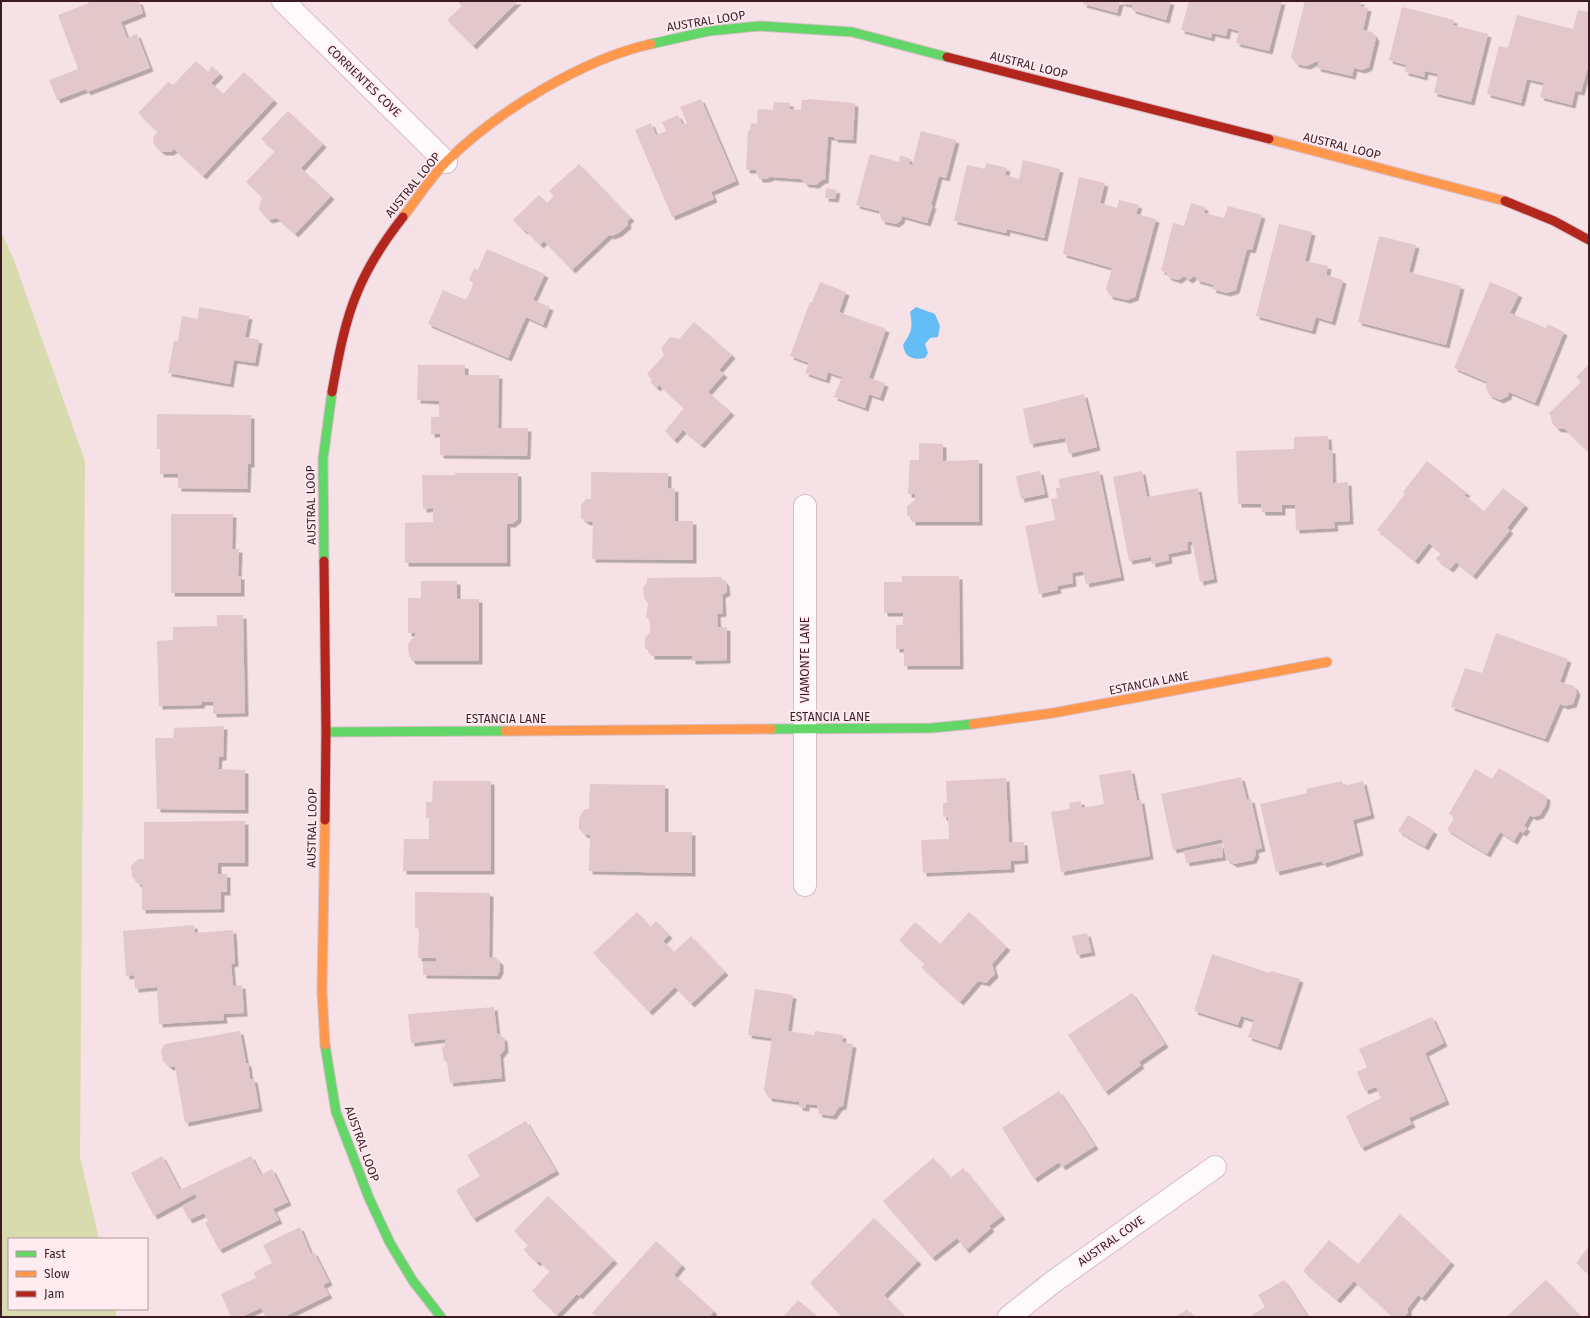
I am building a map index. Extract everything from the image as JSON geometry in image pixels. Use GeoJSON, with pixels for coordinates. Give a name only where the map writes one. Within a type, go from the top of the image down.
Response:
{"type":"FeatureCollection","features":[{"type":"Feature","properties":{"kind":"street","name":"CORRIENTES COVE"},"geometry":{"type":"LineString","coordinates":[[283,1],[446,162]]}},
{"type":"Feature","properties":{"kind":"street","name":"AUSTRAL LOOP"},"geometry":{"type":"LineString","coordinates":[[441,1317],[413,1281],[390,1243],[366,1192],[336,1112],[325,1055],[322,991],[326,732],[323,459],[329,405],[341,345],[357,293],[386,238],[446,162],[486,127],[515,106],[592,64],[629,49],[709,31],[760,26],[809,28],[852,32],[1494,197],[1539,213],[1574,230],[1589,240]]}},
{"type":"Feature","properties":{"kind":"street","name":"VIAMONTE LANE"},"geometry":{"type":"LineString","coordinates":[[805,506],[806,885]]}},
{"type":"Feature","properties":{"kind":"street","name":"ESTANCIA LANE"},"geometry":{"type":"LineString","coordinates":[[326,732],[932,728],[968,725],[1068,710],[1327,662]]}},
{"type":"Feature","properties":{"kind":"street","name":"AUSTRAL COVE"},"geometry":{"type":"LineString","coordinates":[[1009,1317],[1053,1282],[1215,1167]]}},
{"type":"Feature","properties":{"kind":"green space"},"geometry":{"type":"Polygon","coordinates":[[[1,232],[14,260],[85,461],[80,1157],[99,1238],[8,1238],[8,1310],[115,1310],[117,1317],[1,1317],[1,232]]]}},
{"type":"Feature","properties":{"kind":"water"},"geometry":{"type":"Polygon","coordinates":[[[916,307],[935,314],[940,326],[938,337],[930,338],[925,344],[928,353],[925,358],[917,359],[910,357],[906,353],[903,345],[911,329],[910,312],[916,307]]]}},
{"type":"Feature","properties":{"kind":"building"},"geometry":{"type":"Polygon","coordinates":[[[88,1],[139,1],[143,13],[121,22],[127,38],[137,34],[150,68],[87,92],[86,89],[57,100],[49,80],[78,69],[58,15],[89,3],[88,1]]]}},
{"type":"Feature","properties":{"kind":"building"},"geometry":{"type":"Polygon","coordinates":[[[457,1],[518,1],[473,46],[447,20],[462,6],[457,1]]]}},
{"type":"Feature","properties":{"kind":"building"},"geometry":{"type":"Polygon","coordinates":[[[1084,1],[1171,1],[1166,20],[1132,10],[1133,5],[1120,2],[1117,13],[1083,4],[1084,1]]]}},
{"type":"Feature","properties":{"kind":"building"},"geometry":{"type":"Polygon","coordinates":[[[1189,1],[1282,1],[1269,51],[1236,43],[1239,31],[1228,28],[1226,36],[1212,33],[1211,38],[1181,30],[1189,1]]]}},
{"type":"Feature","properties":{"kind":"building"},"geometry":{"type":"Polygon","coordinates":[[[1305,1],[1361,1],[1360,6],[1368,8],[1363,30],[1372,32],[1376,38],[1369,67],[1362,70],[1354,68],[1352,76],[1317,68],[1319,62],[1315,62],[1307,66],[1296,64],[1291,57],[1305,1]]]}},
{"type":"Feature","properties":{"kind":"building"},"geometry":{"type":"Polygon","coordinates":[[[1402,7],[1454,20],[1453,25],[1488,34],[1471,102],[1434,93],[1438,74],[1425,71],[1424,77],[1405,72],[1406,65],[1389,60],[1402,7]]]}},
{"type":"Feature","properties":{"kind":"building"},"geometry":{"type":"Polygon","coordinates":[[[1578,10],[1589,12],[1589,63],[1581,92],[1575,91],[1572,105],[1540,97],[1544,83],[1527,79],[1521,103],[1487,94],[1499,46],[1508,48],[1517,15],[1573,29],[1578,10]]]}},
{"type":"Feature","properties":{"kind":"building"},"geometry":{"type":"Polygon","coordinates":[[[196,61],[208,72],[212,66],[220,74],[211,83],[223,94],[244,72],[274,100],[203,176],[174,149],[171,152],[162,152],[154,145],[153,137],[158,132],[138,113],[168,82],[173,85],[196,61]]]}},
{"type":"Feature","properties":{"kind":"building"},"geometry":{"type":"Polygon","coordinates":[[[701,99],[736,181],[711,192],[714,199],[672,217],[635,130],[651,123],[656,135],[666,131],[662,122],[678,115],[683,125],[687,123],[680,107],[701,99]]]}},
{"type":"Feature","properties":{"kind":"building"},"geometry":{"type":"Polygon","coordinates":[[[808,99],[855,103],[853,140],[834,139],[834,137],[828,137],[825,180],[822,180],[816,185],[806,184],[801,179],[772,177],[773,176],[766,179],[759,179],[756,170],[746,170],[748,131],[750,131],[751,123],[757,124],[758,109],[773,110],[774,102],[790,103],[790,109],[801,110],[802,100],[808,99]]]}},
{"type":"Feature","properties":{"kind":"building"},"geometry":{"type":"Polygon","coordinates":[[[288,111],[323,144],[301,168],[331,196],[295,234],[277,218],[269,220],[259,210],[260,202],[263,198],[246,182],[275,151],[261,139],[288,111]]]}},
{"type":"Feature","properties":{"kind":"building"},"geometry":{"type":"Polygon","coordinates":[[[921,131],[956,140],[946,178],[939,176],[931,205],[933,205],[927,223],[902,216],[901,220],[896,224],[882,221],[879,211],[856,205],[870,154],[899,162],[900,155],[911,159],[909,164],[912,165],[921,131]]]}},
{"type":"Feature","properties":{"kind":"building"},"geometry":{"type":"Polygon","coordinates":[[[1023,160],[1060,169],[1044,238],[1007,229],[1006,233],[954,221],[967,165],[985,169],[986,163],[1007,168],[1005,175],[1019,179],[1023,160]]]}},
{"type":"Feature","properties":{"kind":"building"},"geometry":{"type":"Polygon","coordinates":[[[579,164],[631,218],[627,221],[628,225],[619,233],[611,236],[609,235],[572,270],[544,241],[540,245],[513,220],[539,195],[547,203],[554,196],[549,191],[579,164]]]}},
{"type":"Feature","properties":{"kind":"building"},"geometry":{"type":"Polygon","coordinates":[[[1079,177],[1105,183],[1100,203],[1117,208],[1119,200],[1139,205],[1136,214],[1156,219],[1135,297],[1127,300],[1110,296],[1106,289],[1112,268],[1063,254],[1079,177]]]}},
{"type":"Feature","properties":{"kind":"building"},"geometry":{"type":"Polygon","coordinates":[[[826,188],[837,190],[835,199],[825,198],[826,188]]]}},
{"type":"Feature","properties":{"kind":"building"},"geometry":{"type":"Polygon","coordinates":[[[1191,203],[1205,207],[1204,213],[1224,218],[1228,206],[1262,215],[1252,250],[1247,249],[1236,290],[1227,293],[1212,289],[1214,285],[1196,280],[1197,278],[1194,276],[1189,280],[1184,276],[1178,280],[1168,277],[1166,272],[1161,271],[1173,223],[1184,226],[1191,203]]]}},
{"type":"Feature","properties":{"kind":"building"},"geometry":{"type":"Polygon","coordinates":[[[1279,224],[1312,232],[1305,261],[1328,266],[1326,275],[1343,280],[1332,322],[1316,317],[1312,331],[1256,316],[1279,224]]]}},
{"type":"Feature","properties":{"kind":"building"},"geometry":{"type":"Polygon","coordinates":[[[1379,236],[1416,245],[1409,272],[1461,286],[1446,345],[1358,322],[1379,236]]]}},
{"type":"Feature","properties":{"kind":"building"},"geometry":{"type":"Polygon","coordinates":[[[487,249],[545,274],[533,300],[550,307],[543,325],[526,317],[508,358],[428,324],[443,290],[466,300],[474,283],[469,280],[474,268],[478,270],[487,249]]]}},
{"type":"Feature","properties":{"kind":"building"},"geometry":{"type":"Polygon","coordinates":[[[820,282],[846,292],[839,312],[886,329],[869,378],[885,383],[880,398],[869,394],[865,408],[834,397],[842,377],[828,372],[826,380],[805,373],[809,363],[790,356],[810,302],[812,303],[820,282]]]}},
{"type":"Feature","properties":{"kind":"building"},"geometry":{"type":"Polygon","coordinates":[[[1490,282],[1519,294],[1510,313],[1546,328],[1548,324],[1564,332],[1535,403],[1509,392],[1508,396],[1500,400],[1489,395],[1486,387],[1487,382],[1454,368],[1490,282]]]}},
{"type":"Feature","properties":{"kind":"building"},"geometry":{"type":"Polygon","coordinates":[[[199,307],[249,316],[245,337],[259,340],[255,363],[234,360],[230,384],[168,373],[174,341],[178,341],[182,316],[198,319],[199,307]]]}},
{"type":"Feature","properties":{"kind":"building"},"geometry":{"type":"Polygon","coordinates":[[[694,322],[732,355],[719,370],[724,374],[708,392],[731,412],[701,445],[683,430],[674,440],[665,431],[684,408],[659,385],[657,388],[650,382],[652,380],[647,374],[664,355],[661,348],[670,337],[679,339],[694,322]]]}},
{"type":"Feature","properties":{"kind":"building"},"geometry":{"type":"Polygon","coordinates":[[[1589,364],[1589,453],[1565,429],[1558,429],[1552,423],[1549,413],[1581,382],[1576,377],[1589,364]]]}},
{"type":"Feature","properties":{"kind":"building"},"geometry":{"type":"Polygon","coordinates":[[[418,365],[465,365],[465,375],[499,375],[498,428],[528,428],[527,456],[440,455],[440,434],[431,434],[431,417],[439,417],[439,401],[417,400],[418,365]]]}},
{"type":"Feature","properties":{"kind":"building"},"geometry":{"type":"Polygon","coordinates":[[[1084,394],[1097,447],[1069,454],[1065,438],[1030,444],[1023,409],[1084,394]]]}},
{"type":"Feature","properties":{"kind":"building"},"geometry":{"type":"Polygon","coordinates":[[[157,414],[251,415],[251,464],[248,464],[247,489],[178,488],[178,474],[160,474],[160,449],[157,449],[157,414]]]}},
{"type":"Feature","properties":{"kind":"building"},"geometry":{"type":"Polygon","coordinates":[[[1328,436],[1329,450],[1332,450],[1333,483],[1348,482],[1350,521],[1334,522],[1335,528],[1296,530],[1295,505],[1282,505],[1282,512],[1262,512],[1261,504],[1238,504],[1236,451],[1294,449],[1294,437],[1328,436]]]}},
{"type":"Feature","properties":{"kind":"building"},"geometry":{"type":"Polygon","coordinates":[[[919,443],[943,444],[943,461],[979,460],[979,522],[912,522],[912,518],[907,515],[907,506],[915,500],[915,494],[908,494],[910,460],[919,460],[919,443]]]}},
{"type":"Feature","properties":{"kind":"building"},"geometry":{"type":"Polygon","coordinates":[[[1427,461],[1467,493],[1464,495],[1484,511],[1503,488],[1525,505],[1507,528],[1510,530],[1473,576],[1456,562],[1450,569],[1436,559],[1441,553],[1429,543],[1415,561],[1377,530],[1405,494],[1403,492],[1427,461]]]}},
{"type":"Feature","properties":{"kind":"building"},"geometry":{"type":"Polygon","coordinates":[[[1040,471],[1045,494],[1021,499],[1016,476],[1040,471]]]}},
{"type":"Feature","properties":{"kind":"building"},"geometry":{"type":"Polygon","coordinates":[[[1099,471],[1121,577],[1086,584],[1083,571],[1072,573],[1073,583],[1057,586],[1058,590],[1039,594],[1025,526],[1055,520],[1051,499],[1057,498],[1056,488],[1060,488],[1059,479],[1099,471]]]}},
{"type":"Feature","properties":{"kind":"building"},"geometry":{"type":"Polygon","coordinates":[[[1142,471],[1147,497],[1198,488],[1214,579],[1200,582],[1192,541],[1187,542],[1188,550],[1168,554],[1169,560],[1152,564],[1151,557],[1129,561],[1113,477],[1142,471]]]}},
{"type":"Feature","properties":{"kind":"building"},"geometry":{"type":"Polygon","coordinates":[[[591,472],[668,473],[668,489],[675,488],[675,521],[693,521],[693,560],[592,559],[593,522],[587,522],[581,518],[581,505],[586,499],[591,499],[591,472]]]}},
{"type":"Feature","properties":{"kind":"building"},"geometry":{"type":"Polygon","coordinates":[[[455,473],[518,473],[518,519],[512,524],[507,524],[507,563],[405,563],[405,523],[433,522],[433,508],[423,509],[422,475],[455,475],[455,473]]]}},
{"type":"Feature","properties":{"kind":"building"},"geometry":{"type":"Polygon","coordinates":[[[171,514],[233,514],[232,549],[239,549],[238,576],[241,576],[241,593],[171,593],[171,514]]]}},
{"type":"Feature","properties":{"kind":"building"},"geometry":{"type":"Polygon","coordinates":[[[902,576],[959,576],[960,666],[904,666],[904,649],[896,649],[896,625],[903,625],[903,613],[884,613],[884,582],[902,582],[902,576]]]}},
{"type":"Feature","properties":{"kind":"building"},"geometry":{"type":"Polygon","coordinates":[[[721,577],[726,583],[727,592],[722,595],[723,613],[717,614],[718,627],[727,627],[727,660],[692,661],[692,656],[651,656],[651,653],[645,648],[645,638],[650,632],[650,618],[646,618],[648,603],[644,598],[643,587],[647,583],[647,578],[721,577]]]}},
{"type":"Feature","properties":{"kind":"building"},"geometry":{"type":"Polygon","coordinates":[[[421,581],[457,581],[457,599],[479,599],[479,661],[412,661],[409,655],[408,645],[412,638],[415,638],[415,633],[408,633],[408,598],[421,598],[421,581]]]}},
{"type":"Feature","properties":{"kind":"building"},"geometry":{"type":"Polygon","coordinates":[[[217,615],[243,615],[245,713],[213,714],[213,702],[202,702],[201,705],[159,706],[157,641],[173,640],[173,627],[217,626],[217,615]]]}},
{"type":"Feature","properties":{"kind":"building"},"geometry":{"type":"Polygon","coordinates":[[[1496,633],[1568,659],[1560,682],[1574,686],[1577,692],[1573,704],[1565,706],[1560,704],[1545,739],[1451,707],[1465,668],[1482,673],[1496,633]]]}},
{"type":"Feature","properties":{"kind":"building"},"geometry":{"type":"Polygon","coordinates":[[[224,726],[223,757],[219,757],[218,769],[245,770],[245,810],[157,809],[155,738],[173,738],[174,728],[224,726]]]}},
{"type":"Feature","properties":{"kind":"building"},"geometry":{"type":"Polygon","coordinates":[[[1499,768],[1547,797],[1546,805],[1540,815],[1533,817],[1530,815],[1524,826],[1527,828],[1523,833],[1520,831],[1514,841],[1500,832],[1487,854],[1447,830],[1455,817],[1449,814],[1475,769],[1492,779],[1499,768]]]}},
{"type":"Feature","properties":{"kind":"building"},"geometry":{"type":"Polygon","coordinates":[[[1131,770],[1137,801],[1141,800],[1150,856],[1061,872],[1051,812],[1070,809],[1069,803],[1081,801],[1082,808],[1104,804],[1099,775],[1131,770]]]}},
{"type":"Feature","properties":{"kind":"building"},"geometry":{"type":"Polygon","coordinates":[[[1241,777],[1247,800],[1251,799],[1262,848],[1255,850],[1256,854],[1253,860],[1234,864],[1226,859],[1222,839],[1173,850],[1161,794],[1241,777]]]}},
{"type":"Feature","properties":{"kind":"building"},"geometry":{"type":"Polygon","coordinates":[[[1006,778],[1009,842],[1024,842],[1025,860],[1011,861],[1011,869],[923,873],[921,840],[949,839],[948,817],[943,817],[943,803],[947,803],[946,781],[1006,778]]]}},
{"type":"Feature","properties":{"kind":"building"},"geometry":{"type":"Polygon","coordinates":[[[433,781],[491,781],[491,871],[403,871],[404,839],[429,839],[429,818],[426,818],[426,802],[432,802],[433,781]]]}},
{"type":"Feature","properties":{"kind":"building"},"geometry":{"type":"Polygon","coordinates":[[[1342,781],[1344,786],[1363,781],[1371,815],[1353,820],[1360,852],[1323,864],[1322,861],[1276,872],[1260,804],[1307,793],[1306,789],[1342,781]]]}},
{"type":"Feature","properties":{"kind":"building"},"geometry":{"type":"Polygon","coordinates":[[[590,784],[665,785],[665,832],[692,832],[692,873],[589,871],[590,835],[585,835],[579,829],[579,818],[585,809],[589,809],[590,784]]]}},
{"type":"Feature","properties":{"kind":"building"},"geometry":{"type":"Polygon","coordinates":[[[1408,815],[1434,831],[1425,847],[1398,831],[1408,815]]]}},
{"type":"Feature","properties":{"kind":"building"},"geometry":{"type":"Polygon","coordinates":[[[245,821],[245,863],[218,863],[218,874],[227,874],[227,892],[221,892],[221,909],[142,910],[142,885],[139,885],[132,877],[131,866],[138,859],[144,859],[144,822],[245,821]]]}},
{"type":"Feature","properties":{"kind":"building"},"geometry":{"type":"Polygon","coordinates":[[[1222,844],[1223,857],[1186,863],[1184,851],[1222,844]]]}},
{"type":"Feature","properties":{"kind":"building"},"geometry":{"type":"Polygon","coordinates":[[[415,892],[490,893],[489,957],[495,957],[500,962],[500,970],[497,976],[423,975],[423,962],[436,962],[436,958],[418,958],[419,928],[415,928],[415,892]]]}},
{"type":"Feature","properties":{"kind":"building"},"geometry":{"type":"Polygon","coordinates":[[[637,912],[650,927],[656,921],[669,935],[663,941],[674,952],[691,936],[725,972],[691,1004],[675,987],[649,1012],[593,953],[637,912]]]}},
{"type":"Feature","properties":{"kind":"building"},"geometry":{"type":"Polygon","coordinates":[[[969,912],[1007,947],[992,964],[995,974],[986,983],[978,981],[960,1002],[921,967],[925,964],[899,940],[915,922],[940,944],[969,912]]]}},
{"type":"Feature","properties":{"kind":"building"},"geometry":{"type":"Polygon","coordinates":[[[194,925],[195,933],[233,930],[235,963],[231,964],[233,986],[242,985],[244,1013],[223,1014],[224,1020],[159,1024],[157,987],[135,989],[134,975],[126,976],[123,931],[194,925]]]}},
{"type":"Feature","properties":{"kind":"building"},"geometry":{"type":"Polygon","coordinates":[[[1087,933],[1092,952],[1077,955],[1072,936],[1087,933]]]}},
{"type":"Feature","properties":{"kind":"building"},"geometry":{"type":"Polygon","coordinates":[[[1212,954],[1270,973],[1271,971],[1300,979],[1278,1047],[1248,1037],[1254,1020],[1241,1016],[1238,1025],[1194,1011],[1212,954]]]}},
{"type":"Feature","properties":{"kind":"building"},"geometry":{"type":"Polygon","coordinates":[[[755,989],[793,995],[788,1031],[814,1035],[815,1031],[843,1035],[842,1042],[853,1044],[843,1106],[839,1107],[833,1116],[819,1114],[817,1105],[806,1104],[806,1108],[799,1107],[799,1102],[769,1098],[764,1090],[772,1038],[748,1035],[755,989]]]}},
{"type":"Feature","properties":{"kind":"building"},"geometry":{"type":"Polygon","coordinates":[[[1132,993],[1165,1044],[1139,1062],[1141,1065],[1105,1092],[1068,1035],[1132,993]]]}},
{"type":"Feature","properties":{"kind":"building"},"geometry":{"type":"Polygon","coordinates":[[[494,1007],[497,1033],[504,1038],[505,1049],[500,1055],[502,1078],[450,1083],[447,1061],[444,1061],[442,1047],[445,1046],[445,1039],[411,1043],[408,1014],[494,1007]]]}},
{"type":"Feature","properties":{"kind":"building"},"geometry":{"type":"Polygon","coordinates":[[[1432,1017],[1444,1043],[1425,1053],[1446,1101],[1409,1118],[1412,1124],[1361,1148],[1346,1116],[1381,1098],[1376,1087],[1365,1091],[1357,1072],[1367,1067],[1359,1049],[1432,1017]]]}},
{"type":"Feature","properties":{"kind":"building"},"geometry":{"type":"Polygon","coordinates":[[[240,1031],[246,1063],[248,1063],[250,1079],[254,1079],[259,1108],[185,1123],[175,1066],[170,1067],[163,1061],[161,1050],[165,1044],[240,1031]]]}},
{"type":"Feature","properties":{"kind":"building"},"geometry":{"type":"Polygon","coordinates":[[[1059,1091],[1095,1146],[1062,1167],[1059,1162],[1034,1179],[1002,1128],[1059,1091]]]}},
{"type":"Feature","properties":{"kind":"building"},"geometry":{"type":"Polygon","coordinates":[[[526,1121],[556,1171],[473,1219],[456,1190],[480,1176],[467,1155],[526,1121]]]}},
{"type":"Feature","properties":{"kind":"building"},"geometry":{"type":"Polygon","coordinates":[[[162,1156],[180,1190],[251,1156],[261,1175],[272,1169],[288,1202],[273,1209],[279,1220],[219,1250],[205,1223],[208,1221],[204,1213],[189,1220],[182,1206],[197,1198],[195,1194],[154,1216],[131,1173],[162,1156]]]}},
{"type":"Feature","properties":{"kind":"building"},"geometry":{"type":"Polygon","coordinates":[[[933,1158],[951,1178],[963,1168],[1002,1216],[989,1226],[991,1228],[966,1250],[957,1238],[932,1258],[883,1201],[933,1158]]]}},
{"type":"Feature","properties":{"kind":"building"},"geometry":{"type":"Polygon","coordinates":[[[548,1196],[614,1260],[579,1296],[577,1294],[557,1315],[532,1291],[550,1271],[539,1261],[537,1263],[524,1250],[528,1245],[514,1231],[548,1196]]]}},
{"type":"Feature","properties":{"kind":"building"},"geometry":{"type":"Polygon","coordinates":[[[1400,1214],[1451,1262],[1422,1298],[1418,1295],[1408,1308],[1408,1313],[1404,1317],[1393,1317],[1354,1281],[1337,1300],[1303,1271],[1329,1240],[1358,1264],[1400,1214]]]}},
{"type":"Feature","properties":{"kind":"building"},"geometry":{"type":"Polygon","coordinates":[[[874,1218],[918,1261],[884,1295],[903,1315],[901,1317],[842,1317],[810,1283],[874,1218]]]}},
{"type":"Feature","properties":{"kind":"building"},"geometry":{"type":"Polygon","coordinates":[[[300,1227],[311,1254],[314,1252],[329,1282],[323,1285],[329,1295],[284,1317],[266,1317],[261,1308],[241,1317],[231,1317],[221,1294],[256,1278],[254,1272],[272,1263],[263,1245],[300,1227]]]}},
{"type":"Feature","properties":{"kind":"building"},"geometry":{"type":"Polygon","coordinates":[[[656,1241],[682,1265],[674,1275],[714,1311],[709,1317],[597,1317],[592,1313],[656,1241]]]}},
{"type":"Feature","properties":{"kind":"building"},"geometry":{"type":"Polygon","coordinates":[[[1589,1246],[1589,1273],[1576,1263],[1589,1246]]]}},
{"type":"Feature","properties":{"kind":"building"},"geometry":{"type":"Polygon","coordinates":[[[1284,1280],[1308,1317],[1253,1317],[1252,1315],[1265,1307],[1258,1295],[1284,1280]]]}},
{"type":"Feature","properties":{"kind":"building"},"geometry":{"type":"Polygon","coordinates":[[[1546,1280],[1581,1317],[1506,1317],[1535,1290],[1546,1280]]]}},
{"type":"Feature","properties":{"kind":"building"},"geometry":{"type":"Polygon","coordinates":[[[798,1300],[818,1317],[783,1317],[798,1300]]]}},
{"type":"Feature","properties":{"kind":"building"},"geometry":{"type":"Polygon","coordinates":[[[1187,1309],[1193,1317],[1175,1317],[1187,1309]]]}},
{"type":"Feature","properties":{"kind":"traffic: fast"},"geometry":{"type":"LineString","coordinates":[[651,44],[709,31],[760,26],[852,32],[947,57]]}},
{"type":"Feature","properties":{"kind":"traffic: fast"},"geometry":{"type":"LineString","coordinates":[[324,561],[323,459],[332,392]]}},
{"type":"Feature","properties":{"kind":"traffic: fast"},"geometry":{"type":"LineString","coordinates":[[771,729],[932,728],[973,724]]}},
{"type":"Feature","properties":{"kind":"traffic: fast"},"geometry":{"type":"LineString","coordinates":[[326,732],[505,731]]}},
{"type":"Feature","properties":{"kind":"traffic: fast"},"geometry":{"type":"LineString","coordinates":[[325,1045],[336,1112],[369,1198],[390,1243],[413,1281],[441,1317]]}},
{"type":"Feature","properties":{"kind":"traffic: slow"},"geometry":{"type":"LineString","coordinates":[[403,217],[446,162],[466,143],[515,107],[569,75],[597,62],[625,51],[651,44]]}},
{"type":"Feature","properties":{"kind":"traffic: slow"},"geometry":{"type":"LineString","coordinates":[[1269,139],[1505,201]]}},
{"type":"Feature","properties":{"kind":"traffic: slow"},"geometry":{"type":"LineString","coordinates":[[973,724],[1053,713],[1327,662]]}},
{"type":"Feature","properties":{"kind":"traffic: slow"},"geometry":{"type":"LineString","coordinates":[[505,731],[771,729]]}},
{"type":"Feature","properties":{"kind":"traffic: slow"},"geometry":{"type":"LineString","coordinates":[[325,820],[322,991],[325,1045]]}},
{"type":"Feature","properties":{"kind":"traffic: jam"},"geometry":{"type":"LineString","coordinates":[[947,57],[1269,139]]}},
{"type":"Feature","properties":{"kind":"traffic: jam"},"geometry":{"type":"LineString","coordinates":[[1505,201],[1554,221],[1589,240]]}},
{"type":"Feature","properties":{"kind":"traffic: jam"},"geometry":{"type":"LineString","coordinates":[[332,392],[339,354],[352,305],[366,273],[377,254],[403,217]]}},
{"type":"Feature","properties":{"kind":"traffic: jam"},"geometry":{"type":"LineString","coordinates":[[324,561],[326,732],[325,820]]}}]}
